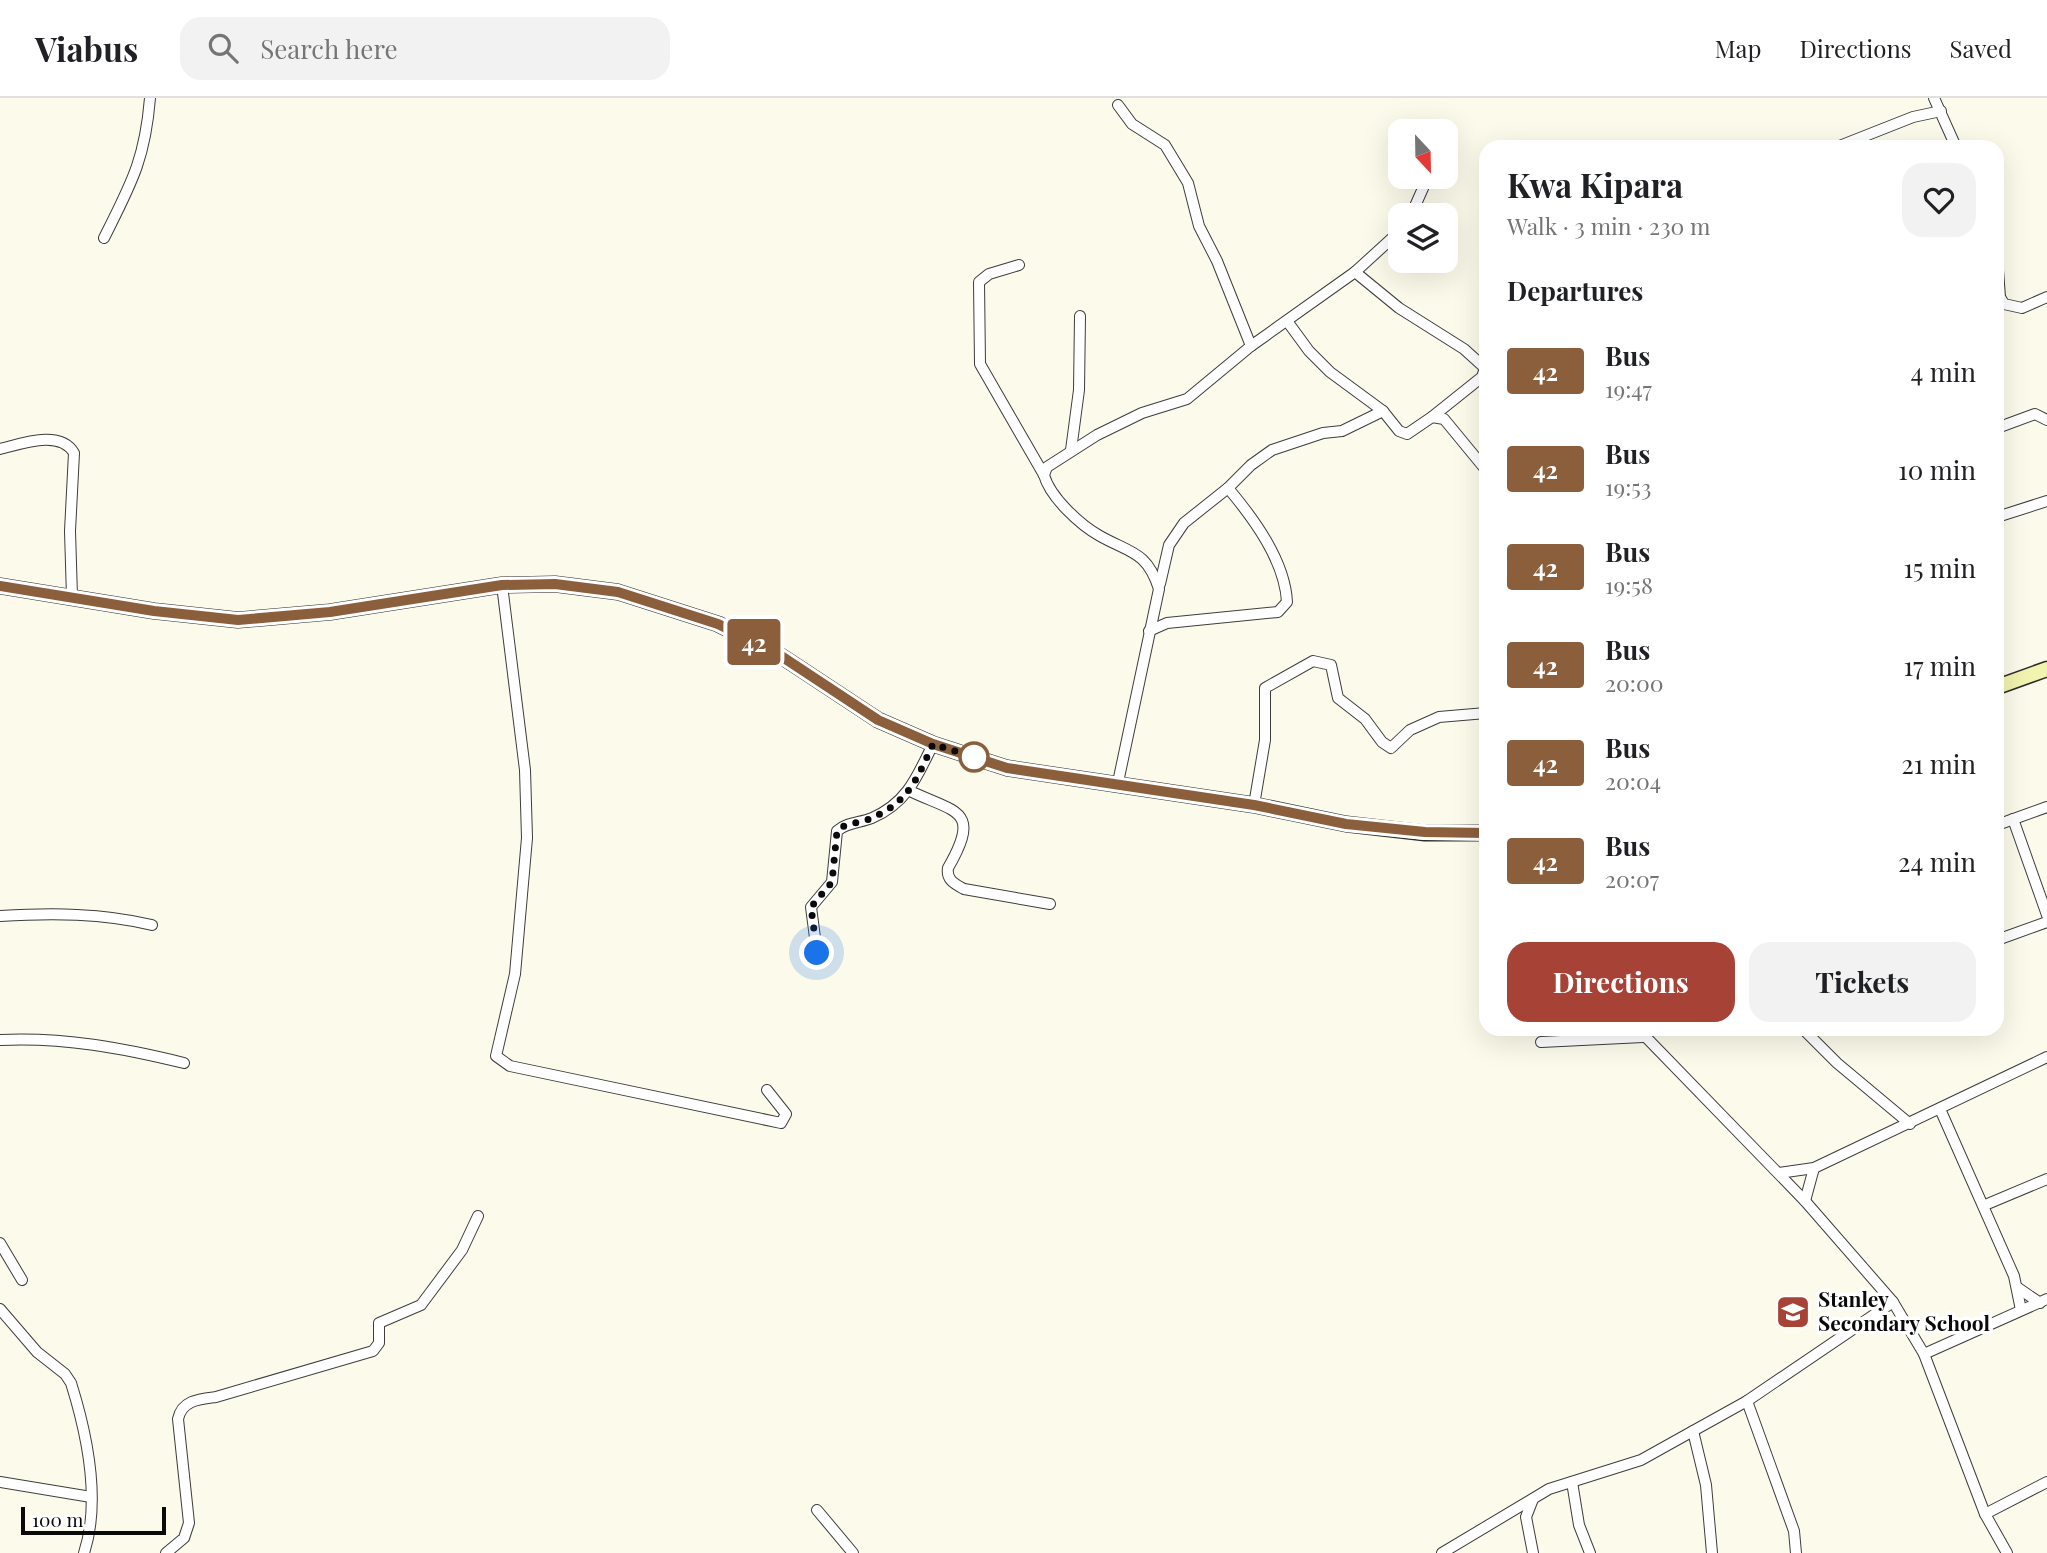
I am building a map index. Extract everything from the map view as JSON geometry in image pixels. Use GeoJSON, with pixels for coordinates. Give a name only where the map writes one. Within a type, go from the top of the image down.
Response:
{"type":"FeatureCollection","features":[{"type":"Feature","properties":{"kind":"main road"},"geometry":{"type":"LineString","coordinates":[[0,586],[200,617],[249,620],[330,612],[502,585],[555,584],[618,592],[718,624],[775,652],[878,720],[933,744],[1007,768],[1254,805],[1346,824],[1425,832],[1479,833]]}},
{"type":"Feature","properties":{"kind":"main road"},"geometry":{"type":"LineString","coordinates":[[2004,684],[2047,669]]}},
{"type":"Feature","properties":{"kind":"street"},"geometry":{"type":"LineString","coordinates":[[104,239],[137,173],[147,138],[150,98]]}},
{"type":"Feature","properties":{"kind":"street"},"geometry":{"type":"LineString","coordinates":[[1934,98],[1953,140]]}},
{"type":"Feature","properties":{"kind":"street"},"geometry":{"type":"LineString","coordinates":[[1118,105],[1132,124],[1165,145],[1188,183],[1199,226],[1217,261],[1251,346]]}},
{"type":"Feature","properties":{"kind":"street"},"geometry":{"type":"LineString","coordinates":[[1855,140],[1913,117],[1941,111]]}},
{"type":"Feature","properties":{"kind":"street"},"geometry":{"type":"LineString","coordinates":[[1044,475],[1047,467],[1071,450],[1142,414],[1187,399],[1251,346],[1355,272],[1388,242]]}},
{"type":"Feature","properties":{"kind":"street"},"geometry":{"type":"LineString","coordinates":[[1019,265],[989,274],[979,282],[980,364],[1052,492],[1090,529],[1143,559],[1153,570],[1159,589]]}},
{"type":"Feature","properties":{"kind":"street"},"geometry":{"type":"LineString","coordinates":[[1355,272],[1399,308],[1464,349],[1479,363]]}},
{"type":"Feature","properties":{"kind":"street"},"geometry":{"type":"LineString","coordinates":[[2004,304],[2022,308],[2047,297]]}},
{"type":"Feature","properties":{"kind":"street"},"geometry":{"type":"LineString","coordinates":[[1071,450],[1079,390],[1080,316]]}},
{"type":"Feature","properties":{"kind":"street"},"geometry":{"type":"LineString","coordinates":[[1287,321],[1309,351],[1330,372],[1383,411],[1403,433],[1432,417],[1479,379]]}},
{"type":"Feature","properties":{"kind":"street"},"geometry":{"type":"LineString","coordinates":[[1117,786],[1168,545],[1184,523],[1272,450],[1323,433],[1342,431],[1383,411]]}},
{"type":"Feature","properties":{"kind":"street"},"geometry":{"type":"LineString","coordinates":[[2004,425],[2035,414],[2047,420]]}},
{"type":"Feature","properties":{"kind":"street"},"geometry":{"type":"LineString","coordinates":[[1432,417],[1444,419],[1479,462]]}},
{"type":"Feature","properties":{"kind":"street"},"geometry":{"type":"LineString","coordinates":[[0,449],[47,439],[67,444],[74,453],[70,531],[72,597]]}},
{"type":"Feature","properties":{"kind":"street"},"geometry":{"type":"LineString","coordinates":[[1149,631],[1167,623],[1278,612],[1287,602],[1283,579],[1267,545],[1252,517],[1228,488]]}},
{"type":"Feature","properties":{"kind":"street"},"geometry":{"type":"LineString","coordinates":[[2004,515],[2047,501]]}},
{"type":"Feature","properties":{"kind":"street"},"geometry":{"type":"LineString","coordinates":[[502,585],[525,770],[527,838],[515,974],[496,1056],[500,1062],[521,1069],[781,1123],[786,1114],[767,1090]]}},
{"type":"Feature","properties":{"kind":"street"},"geometry":{"type":"LineString","coordinates":[[1254,805],[1265,740],[1265,688],[1313,661],[1331,665],[1338,698],[1365,719],[1382,742],[1391,748],[1410,730],[1439,717],[1479,714]]}},
{"type":"Feature","properties":{"kind":"street"},"geometry":{"type":"LineString","coordinates":[[817,953],[811,907],[832,882],[837,831],[848,824],[860,823],[889,810],[910,791],[933,744]]}},
{"type":"Feature","properties":{"kind":"street"},"geometry":{"type":"LineString","coordinates":[[910,791],[952,807],[962,819],[965,827],[947,868],[951,882],[964,889],[1050,904]]}},
{"type":"Feature","properties":{"kind":"street"},"geometry":{"type":"LineString","coordinates":[[2004,822],[2047,807]]}},
{"type":"Feature","properties":{"kind":"street"},"geometry":{"type":"LineString","coordinates":[[2013,819],[2047,915]]}},
{"type":"Feature","properties":{"kind":"street"},"geometry":{"type":"LineString","coordinates":[[0,916],[116,916],[152,925]]}},
{"type":"Feature","properties":{"kind":"street"},"geometry":{"type":"LineString","coordinates":[[2004,937],[2047,922]]}},
{"type":"Feature","properties":{"kind":"street"},"geometry":{"type":"LineString","coordinates":[[1541,1042],[1608,1036]]}},
{"type":"Feature","properties":{"kind":"street"},"geometry":{"type":"LineString","coordinates":[[1644,1036],[1779,1173],[1893,1303],[1924,1354],[1985,1514],[2007,1553]]}},
{"type":"Feature","properties":{"kind":"street"},"geometry":{"type":"LineString","coordinates":[[1811,1036],[1837,1063],[1910,1124]]}},
{"type":"Feature","properties":{"kind":"street"},"geometry":{"type":"LineString","coordinates":[[0,1040],[50,1039],[102,1044],[184,1063]]}},
{"type":"Feature","properties":{"kind":"street"},"geometry":{"type":"LineString","coordinates":[[1779,1173],[1814,1168],[2047,1057]]}},
{"type":"Feature","properties":{"kind":"street"},"geometry":{"type":"LineString","coordinates":[[1940,1109],[1985,1205],[2018,1288],[2021,1310]]}},
{"type":"Feature","properties":{"kind":"street"},"geometry":{"type":"LineString","coordinates":[[1805,1201],[1814,1168]]}},
{"type":"Feature","properties":{"kind":"street"},"geometry":{"type":"LineString","coordinates":[[1985,1205],[2047,1179]]}},
{"type":"Feature","properties":{"kind":"street"},"geometry":{"type":"LineString","coordinates":[[166,1553],[188,1532],[178,1419],[181,1408],[196,1399],[216,1397],[373,1351],[379,1343],[379,1323],[385,1318],[421,1305],[462,1250],[478,1216]]}},
{"type":"Feature","properties":{"kind":"street"},"geometry":{"type":"LineString","coordinates":[[0,1243],[22,1280]]}},
{"type":"Feature","properties":{"kind":"street"},"geometry":{"type":"LineString","coordinates":[[2018,1288],[2044,1301]]}},
{"type":"Feature","properties":{"kind":"street"},"geometry":{"type":"LineString","coordinates":[[1924,1354],[2044,1301]]}},
{"type":"Feature","properties":{"kind":"street"},"geometry":{"type":"LineString","coordinates":[[1442,1553],[1533,1499],[1572,1482],[1641,1460],[1747,1401],[1893,1303]]}},
{"type":"Feature","properties":{"kind":"street"},"geometry":{"type":"LineString","coordinates":[[0,1309],[37,1352],[69,1379],[81,1421],[91,1497],[88,1540],[84,1553]]}},
{"type":"Feature","properties":{"kind":"street"},"geometry":{"type":"LineString","coordinates":[[1747,1401],[1794,1531],[1796,1553]]}},
{"type":"Feature","properties":{"kind":"street"},"geometry":{"type":"LineString","coordinates":[[1693,1431],[1706,1485],[1712,1553]]}},
{"type":"Feature","properties":{"kind":"street"},"geometry":{"type":"LineString","coordinates":[[0,1482],[91,1497]]}},
{"type":"Feature","properties":{"kind":"street"},"geometry":{"type":"LineString","coordinates":[[1572,1482],[1579,1525],[1590,1553]]}},
{"type":"Feature","properties":{"kind":"street"},"geometry":{"type":"LineString","coordinates":[[1985,1514],[2047,1482]]}},
{"type":"Feature","properties":{"kind":"street"},"geometry":{"type":"LineString","coordinates":[[1533,1499],[1526,1517],[1533,1553]]}},
{"type":"Feature","properties":{"kind":"street"},"geometry":{"type":"LineString","coordinates":[[817,1510],[853,1553]]}},
{"type":"Feature","properties":{"kind":"bus line","name":"42"},"geometry":{"type":"LineString","coordinates":[[0,586],[154,611],[238,620],[330,612],[502,585],[555,584],[618,592],[718,624],[775,652],[878,720],[933,744],[1007,768],[1254,805],[1346,824],[1425,832],[1479,833]]}},
{"type":"Feature","properties":{"kind":"place","name":"Stanley Secondary School"},"geometry":{"type":"Point","coordinates":[1793,1312]}},
{"type":"Feature","properties":{"kind":"route"},"geometry":{"type":"LineString","coordinates":[[817,953],[811,907],[832,882],[837,831],[843,826],[860,823],[889,810],[902,801],[916,780],[933,744],[982,760],[974,757]]}}]}
